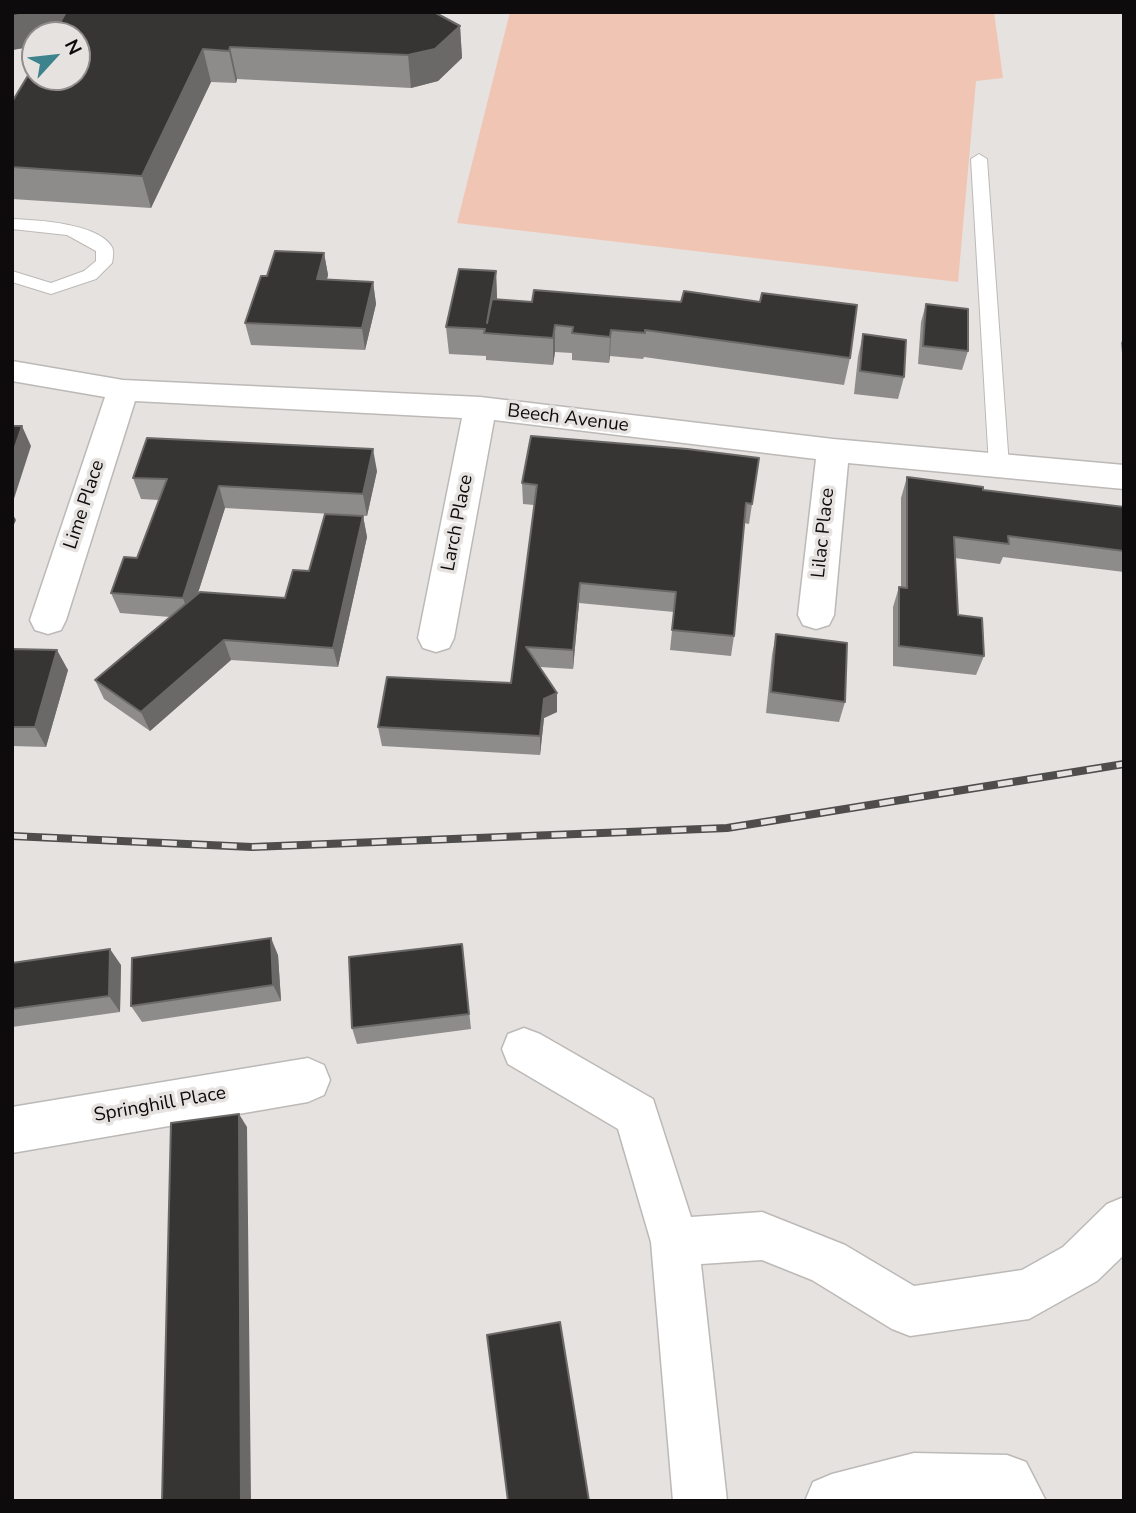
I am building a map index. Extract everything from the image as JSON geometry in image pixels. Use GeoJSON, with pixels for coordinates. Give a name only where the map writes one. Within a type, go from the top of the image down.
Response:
{"type":"FeatureCollection","features":[{"type":"Feature","properties":{"kind":"street","name":"Beech Avenue"},"geometry":{"type":"LineString","coordinates":[[12,371],[123,390],[480,408],[833,450],[1124,477]]}},
{"type":"Feature","properties":{"kind":"street","name":"Lime Place"},"geometry":{"type":"LineString","coordinates":[[47,620],[123,390]]}},
{"type":"Feature","properties":{"kind":"street","name":"Larch Place"},"geometry":{"type":"LineString","coordinates":[[436,638],[480,408]]}},
{"type":"Feature","properties":{"kind":"street","name":"Lilac Place"},"geometry":{"type":"LineString","coordinates":[[816,615],[833,450]]}},
{"type":"Feature","properties":{"kind":"street"},"geometry":{"type":"LineString","coordinates":[[524,1049],[637,1115],[675,1242],[700,1501]]}},
{"type":"Feature","properties":{"kind":"street","name":"Springhill Place"},"geometry":{"type":"LineString","coordinates":[[12,1130],[308,1080]]}},
{"type":"Feature","properties":{"kind":"street"},"geometry":{"type":"LineString","coordinates":[[675,1242],[762,1236],[828,1262],[910,1311],[1029,1294],[1080,1264],[1124,1221]]}},
{"type":"Feature","properties":{"kind":"street"},"geometry":{"type":"LineString","coordinates":[[832,1501],[914,1479],[1007,1481],[1019,1501]]}},
{"type":"Feature","properties":{"kind":"lane"},"geometry":{"type":"LineString","coordinates":[[979,159],[999,466]]}},
{"type":"Feature","properties":{"kind":"lane"},"geometry":{"type":"LineString","coordinates":[[12,224],[59,227],[92,238],[105,249],[104,262],[90,275],[51,289],[12,276]]}},
{"type":"Feature","properties":{"kind":"shaded area"},"geometry":{"type":"Polygon","coordinates":[[[510,12],[994,12],[1003,78],[976,81],[958,282],[457,223],[510,12]]]}},
{"type":"Feature","properties":{"kind":"building"},"geometry":{"type":"Polygon","coordinates":[[[12,12],[40,12],[12,16],[12,12]]]}},
{"type":"Feature","properties":{"kind":"building"},"geometry":{"type":"Polygon","coordinates":[[[66,12],[434,12],[460,26],[435,49],[408,55],[230,47],[229,51],[203,49],[142,176],[12,167],[12,102],[21,87],[21,91],[91,91],[91,21],[61,21],[66,12]]]}},
{"type":"Feature","properties":{"kind":"building"},"geometry":{"type":"Polygon","coordinates":[[[275,251],[324,253],[317,279],[373,282],[362,328],[245,323],[261,276],[267,276],[275,251]]]}},
{"type":"Feature","properties":{"kind":"building"},"geometry":{"type":"Polygon","coordinates":[[[459,269],[496,271],[487,323],[492,299],[532,302],[534,290],[681,302],[684,291],[760,302],[762,293],[857,305],[850,358],[645,330],[645,333],[611,330],[610,337],[572,333],[573,327],[555,325],[553,338],[446,327],[459,269]]]}},
{"type":"Feature","properties":{"kind":"building"},"geometry":{"type":"Polygon","coordinates":[[[926,304],[968,309],[968,351],[923,346],[926,304]]]}},
{"type":"Feature","properties":{"kind":"building"},"geometry":{"type":"Polygon","coordinates":[[[863,334],[906,340],[904,377],[860,371],[863,334]]]}},
{"type":"Feature","properties":{"kind":"building"},"geometry":{"type":"Polygon","coordinates":[[[12,426],[22,426],[12,456],[12,426]]]}},
{"type":"Feature","properties":{"kind":"building"},"geometry":{"type":"Polygon","coordinates":[[[531,436],[759,458],[752,504],[746,503],[734,636],[672,630],[676,592],[580,583],[573,650],[526,647],[557,693],[544,699],[540,736],[378,727],[387,677],[511,683],[537,485],[522,483],[531,436]]]}},
{"type":"Feature","properties":{"kind":"building"},"geometry":{"type":"Polygon","coordinates":[[[147,438],[373,449],[363,494],[219,486],[183,598],[111,593],[124,557],[137,558],[167,479],[133,478],[147,438]]]}},
{"type":"Feature","properties":{"kind":"building"},"geometry":{"type":"Polygon","coordinates":[[[907,477],[983,487],[983,490],[1124,507],[1124,551],[1008,536],[1009,544],[954,537],[958,615],[982,618],[984,656],[899,646],[899,587],[907,588],[907,477]]]}},
{"type":"Feature","properties":{"kind":"building"},"geometry":{"type":"Polygon","coordinates":[[[325,514],[363,516],[333,648],[224,640],[141,712],[95,680],[200,592],[285,598],[293,570],[309,571],[325,514]]]}},
{"type":"Feature","properties":{"kind":"building"},"geometry":{"type":"Polygon","coordinates":[[[776,634],[847,643],[845,702],[771,692],[776,634]]]}},
{"type":"Feature","properties":{"kind":"building"},"geometry":{"type":"Polygon","coordinates":[[[12,649],[57,650],[35,727],[12,727],[12,649]]]}},
{"type":"Feature","properties":{"kind":"building"},"geometry":{"type":"Polygon","coordinates":[[[271,938],[273,985],[131,1006],[132,958],[271,938]]]}},
{"type":"Feature","properties":{"kind":"building"},"geometry":{"type":"Polygon","coordinates":[[[462,944],[469,1014],[352,1028],[349,957],[462,944]]]}},
{"type":"Feature","properties":{"kind":"building"},"geometry":{"type":"Polygon","coordinates":[[[110,949],[109,996],[12,1009],[12,963],[110,949]]]}},
{"type":"Feature","properties":{"kind":"building"},"geometry":{"type":"Polygon","coordinates":[[[239,1114],[241,1501],[162,1501],[171,1123],[239,1114]]]}},
{"type":"Feature","properties":{"kind":"building"},"geometry":{"type":"Polygon","coordinates":[[[560,1322],[589,1501],[508,1501],[487,1335],[560,1322]]]}},
{"type":"Feature","properties":{"kind":"railway"},"geometry":{"type":"LineString","coordinates":[[12,836],[252,847],[727,828],[1124,764]]}}]}
